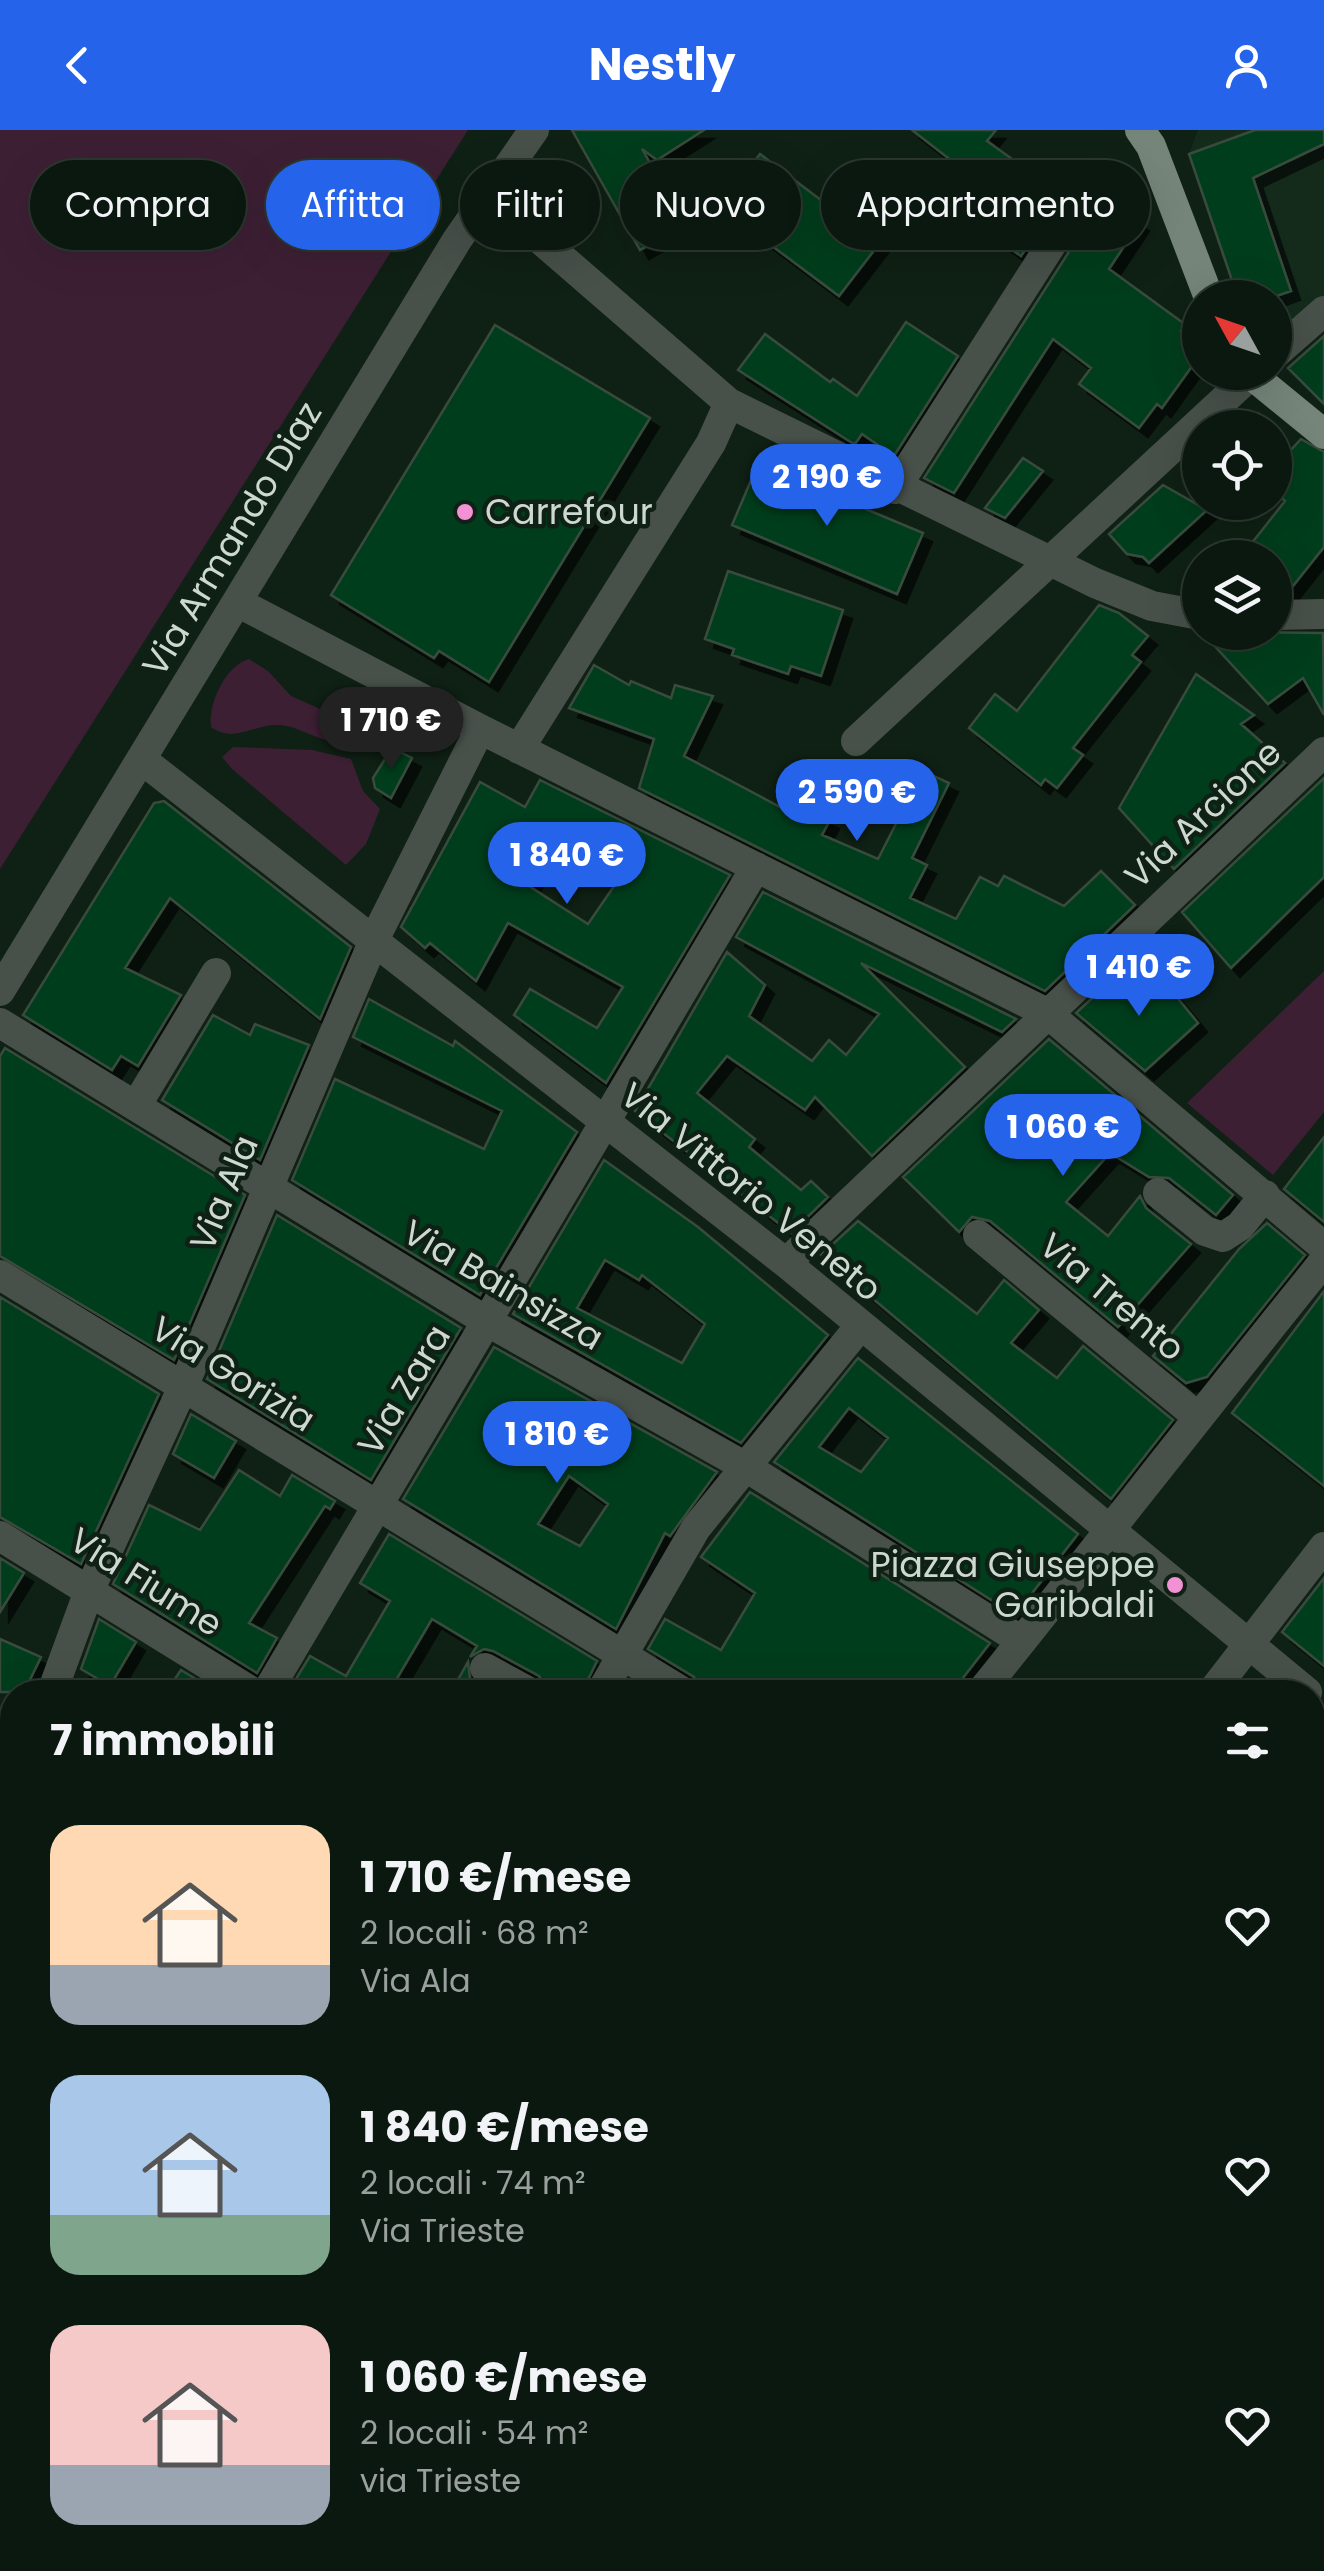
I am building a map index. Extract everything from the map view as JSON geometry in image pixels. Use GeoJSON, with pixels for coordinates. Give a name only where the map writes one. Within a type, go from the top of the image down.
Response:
{"type":"FeatureCollection","features":[{"type":"Feature","properties":{"kind":"main road"},"geometry":{"type":"LineString","coordinates":[[1150,135],[1202,280]]}},
{"type":"Feature","properties":{"kind":"main road"},"geometry":{"type":"LineString","coordinates":[[1271,390],[1323,431]]}},
{"type":"Feature","properties":{"kind":"street","name":"Via Armando Diaz"},"geometry":{"type":"LineString","coordinates":[[512,160],[534,130]]}},
{"type":"Feature","properties":{"kind":"street","name":"Via Armando Diaz"},"geometry":{"type":"LineString","coordinates":[[0,991],[460,240]]}},
{"type":"Feature","properties":{"kind":"street"},"geometry":{"type":"LineString","coordinates":[[552,250],[728,403],[1050,563],[1152,606],[1182,612]]}},
{"type":"Feature","properties":{"kind":"street"},"geometry":{"type":"LineString","coordinates":[[895,488],[1048,250]]}},
{"type":"Feature","properties":{"kind":"street"},"geometry":{"type":"LineString","coordinates":[[1292,339],[1324,312]]}},
{"type":"Feature","properties":{"kind":"street"},"geometry":{"type":"LineString","coordinates":[[856,741],[1234,390]]}},
{"type":"Feature","properties":{"kind":"street"},"geometry":{"type":"LineString","coordinates":[[519,749],[711,444],[728,403]]}},
{"type":"Feature","properties":{"kind":"street"},"geometry":{"type":"LineString","coordinates":[[237,602],[519,749],[1047,1013],[1324,1247]]}},
{"type":"Feature","properties":{"kind":"street"},"geometry":{"type":"LineString","coordinates":[[1292,615],[1324,614]]}},
{"type":"Feature","properties":{"kind":"street","name":"Via Ala"},"geometry":{"type":"LineString","coordinates":[[57,1680],[90,1592],[183,1387],[375,938],[480,729]]}},
{"type":"Feature","properties":{"kind":"street","name":"Via Arcione"},"geometry":{"type":"LineString","coordinates":[[786,1263],[1324,752]]}},
{"type":"Feature","properties":{"kind":"street","name":"Via Vittorio Veneto"},"geometry":{"type":"LineString","coordinates":[[141,759],[375,938],[786,1263],[1292,1680]]}},
{"type":"Feature","properties":{"kind":"street","name":"Via Zara"},"geometry":{"type":"LineString","coordinates":[[274,1680],[756,867]]}},
{"type":"Feature","properties":{"kind":"street"},"geometry":{"type":"LineString","coordinates":[[136,1106],[216,974]]}},
{"type":"Feature","properties":{"kind":"street","name":"Via Bainsizza"},"geometry":{"type":"LineString","coordinates":[[0,1023],[488,1322],[746,1467],[1022,1641]]}},
{"type":"Feature","properties":{"kind":"street"},"geometry":{"type":"LineString","coordinates":[[1158,1193],[1205,1230],[1223,1237],[1240,1226],[1265,1195]]}},
{"type":"Feature","properties":{"kind":"street","name":"Via Trento"},"geometry":{"type":"LineString","coordinates":[[978,1235],[1198,1417]]}},
{"type":"Feature","properties":{"kind":"street"},"geometry":{"type":"LineString","coordinates":[[990,1680],[1108,1527],[1324,1261]]}},
{"type":"Feature","properties":{"kind":"street","name":"Via Gorizia"},"geometry":{"type":"LineString","coordinates":[[0,1274],[662,1680]]}},
{"type":"Feature","properties":{"kind":"street"},"geometry":{"type":"LineString","coordinates":[[607,1680],[688,1540],[860,1326]]}},
{"type":"Feature","properties":{"kind":"street","name":"Via Fiume"},"geometry":{"type":"LineString","coordinates":[[0,1536],[233,1680]]}},
{"type":"Feature","properties":{"kind":"street"},"geometry":{"type":"LineString","coordinates":[[1221,1680],[1324,1548]]}},
{"type":"Feature","properties":{"kind":"street"},"geometry":{"type":"LineString","coordinates":[[484,1668],[506,1680]]}},
{"type":"Feature","properties":{"kind":"shaded area"},"geometry":{"type":"Polygon","coordinates":[[[0,130],[468,130],[440,174],[440,160],[266,160],[266,250],[392,250],[0,869],[0,130]]]}},
{"type":"Feature","properties":{"kind":"shaded area"},"geometry":{"type":"Polygon","coordinates":[[[1198,130],[1324,130],[1324,297],[1292,323],[1292,280],[1232,280],[1189,154],[1198,130]]]}},
{"type":"Feature","properties":{"kind":"shaded area"},"geometry":{"type":"Polygon","coordinates":[[[249,659],[268,671],[291,696],[358,726],[354,738],[335,742],[279,725],[236,734],[211,727],[212,708],[220,687],[233,669],[249,659]]]}},
{"type":"Feature","properties":{"kind":"shaded area"},"geometry":{"type":"Polygon","coordinates":[[[233,747],[312,750],[351,759],[363,791],[380,809],[366,844],[346,865],[232,769],[222,757],[233,747]]]}},
{"type":"Feature","properties":{"kind":"shaded area"},"geometry":{"type":"Polygon","coordinates":[[[1324,971],[1324,1112],[1273,1175],[1187,1103],[1324,971]]]}},
{"type":"Feature","properties":{"kind":"building"},"geometry":{"type":"Polygon","coordinates":[[[572,130],[704,130],[657,160],[642,149],[648,160],[620,160],[620,215],[600,179],[600,160],[589,160],[572,130]]]}},
{"type":"Feature","properties":{"kind":"building"},"geometry":{"type":"Polygon","coordinates":[[[912,130],[996,130],[987,141],[1013,160],[951,160],[912,130]]]}},
{"type":"Feature","properties":{"kind":"building"},"geometry":{"type":"Polygon","coordinates":[[[1255,130],[1324,130],[1324,144],[1253,178],[1287,280],[1232,280],[1189,154],[1255,130]]]}},
{"type":"Feature","properties":{"kind":"building"},"geometry":{"type":"Polygon","coordinates":[[[801,185],[821,200],[821,250],[874,250],[839,296],[777,250],[801,250],[801,185]]]}},
{"type":"Feature","properties":{"kind":"building"},"geometry":{"type":"Polygon","coordinates":[[[1070,250],[1122,250],[1109,269],[1182,322],[1182,380],[1162,408],[1157,404],[1139,428],[1079,384],[1091,368],[1053,339],[954,493],[924,478],[1070,250]]]}},
{"type":"Feature","properties":{"kind":"building"},"geometry":{"type":"Polygon","coordinates":[[[906,322],[958,356],[894,456],[862,434],[855,444],[849,441],[738,370],[765,334],[830,382],[833,379],[857,396],[906,322]]]}},
{"type":"Feature","properties":{"kind":"building","name":"Carrefour"},"geometry":{"type":"Polygon","coordinates":[[[495,325],[650,418],[489,682],[439,651],[434,658],[331,595],[495,325]]]}},
{"type":"Feature","properties":{"kind":"building"},"geometry":{"type":"Polygon","coordinates":[[[1324,336],[1324,404],[1292,372],[1292,364],[1324,336]]]}},
{"type":"Feature","properties":{"kind":"building"},"geometry":{"type":"Polygon","coordinates":[[[1301,439],[1324,452],[1324,547],[1292,587],[1292,540],[1254,540],[1270,520],[1292,520],[1292,449],[1301,439]]]}},
{"type":"Feature","properties":{"kind":"building"},"geometry":{"type":"Polygon","coordinates":[[[1023,458],[1043,471],[1005,518],[985,508],[1023,458]]]}},
{"type":"Feature","properties":{"kind":"building"},"geometry":{"type":"Polygon","coordinates":[[[758,464],[923,533],[897,594],[732,525],[758,464]]]}},
{"type":"Feature","properties":{"kind":"building"},"geometry":{"type":"Polygon","coordinates":[[[1163,485],[1182,496],[1182,520],[1196,520],[1149,563],[1143,557],[1127,554],[1109,534],[1163,485]]]}},
{"type":"Feature","properties":{"kind":"building"},"geometry":{"type":"Polygon","coordinates":[[[728,571],[843,610],[821,676],[791,666],[788,674],[732,655],[734,649],[705,639],[728,571]]]}},
{"type":"Feature","properties":{"kind":"building"},"geometry":{"type":"Polygon","coordinates":[[[1099,605],[1119,613],[1148,636],[1132,655],[1141,662],[1073,748],[1083,755],[1057,788],[1045,779],[1041,785],[969,728],[995,694],[1017,711],[1099,605]]]}},
{"type":"Feature","properties":{"kind":"building"},"geometry":{"type":"Polygon","coordinates":[[[1292,633],[1323,633],[1324,715],[1303,678],[1268,704],[1218,650],[1292,650],[1292,633]]]}},
{"type":"Feature","properties":{"kind":"building"},"geometry":{"type":"Polygon","coordinates":[[[594,665],[629,685],[631,681],[671,698],[675,685],[713,696],[684,756],[782,808],[787,799],[830,820],[822,835],[878,859],[923,771],[949,783],[912,858],[927,865],[910,898],[956,919],[980,877],[998,886],[1004,876],[1064,906],[1101,871],[1135,905],[1045,991],[639,788],[654,739],[569,708],[594,665]]]}},
{"type":"Feature","properties":{"kind":"building"},"geometry":{"type":"Polygon","coordinates":[[[1196,674],[1254,715],[1241,724],[1285,763],[1174,869],[1119,808],[1196,674]]]}},
{"type":"Feature","properties":{"kind":"building"},"geometry":{"type":"Polygon","coordinates":[[[392,748],[412,758],[391,798],[375,788],[373,778],[392,748]]]}},
{"type":"Feature","properties":{"kind":"building"},"geometry":{"type":"Polygon","coordinates":[[[1324,778],[1324,877],[1231,968],[1182,912],[1324,778]]]}},
{"type":"Feature","properties":{"kind":"building"},"geometry":{"type":"Polygon","coordinates":[[[540,780],[730,875],[606,1083],[514,1015],[530,989],[597,1028],[623,987],[508,923],[476,981],[430,943],[425,948],[401,927],[480,782],[525,807],[540,780]],[[556,842],[529,886],[588,924],[621,876],[556,842]]]}},
{"type":"Feature","properties":{"kind":"building"},"geometry":{"type":"Polygon","coordinates":[[[164,801],[351,947],[320,1019],[170,898],[125,968],[181,995],[138,1066],[121,1056],[112,1070],[23,1015],[154,803],[164,801]]]}},
{"type":"Feature","properties":{"kind":"building"},"geometry":{"type":"Polygon","coordinates":[[[763,892],[1016,1019],[1002,1032],[861,963],[965,1067],[872,1156],[815,1097],[805,1110],[727,1056],[697,1093],[755,1139],[749,1147],[801,1190],[811,1181],[828,1197],[791,1233],[635,1111],[727,952],[765,985],[749,1016],[812,1061],[829,1040],[846,1055],[879,1014],[736,937],[763,892]]]}},
{"type":"Feature","properties":{"kind":"building"},"geometry":{"type":"Polygon","coordinates":[[[1157,973],[1198,1023],[1145,1071],[1076,1013],[1116,976],[1133,995],[1157,973]]]}},
{"type":"Feature","properties":{"kind":"building"},"geometry":{"type":"Polygon","coordinates":[[[369,999],[453,1046],[455,1041],[577,1132],[480,1295],[292,1180],[335,1079],[484,1149],[502,1111],[353,1037],[369,999]]]}},
{"type":"Feature","properties":{"kind":"building"},"geometry":{"type":"Polygon","coordinates":[[[213,1015],[250,1035],[255,1024],[309,1045],[260,1160],[162,1100],[213,1015]]]}},
{"type":"Feature","properties":{"kind":"building"},"geometry":{"type":"Polygon","coordinates":[[[1049,1039],[1233,1195],[1216,1215],[1169,1178],[1149,1177],[1110,1153],[1066,1202],[1108,1236],[1140,1196],[1146,1208],[1191,1244],[1118,1327],[990,1221],[972,1217],[959,1232],[903,1177],[1049,1039]]]}},
{"type":"Feature","properties":{"kind":"building"},"geometry":{"type":"Polygon","coordinates":[[[5,1048],[245,1195],[174,1360],[0,1256],[0,1056],[5,1048]]]}},
{"type":"Feature","properties":{"kind":"building"},"geometry":{"type":"Polygon","coordinates":[[[1324,1137],[1324,1222],[1284,1189],[1324,1137]]]}},
{"type":"Feature","properties":{"kind":"building"},"geometry":{"type":"Polygon","coordinates":[[[604,1160],[698,1227],[828,1335],[741,1443],[513,1314],[604,1160]],[[605,1260],[577,1308],[682,1363],[705,1324],[642,1275],[639,1280],[605,1260]]]}},
{"type":"Feature","properties":{"kind":"building"},"geometry":{"type":"Polygon","coordinates":[[[277,1215],[461,1328],[371,1480],[207,1379],[277,1215]]]}},
{"type":"Feature","properties":{"kind":"building"},"geometry":{"type":"Polygon","coordinates":[[[858,1221],[977,1314],[1004,1280],[1039,1310],[1011,1343],[1057,1378],[1083,1346],[1173,1420],[1111,1499],[821,1255],[858,1221]]]}},
{"type":"Feature","properties":{"kind":"building"},"geometry":{"type":"Polygon","coordinates":[[[1267,1223],[1305,1255],[1207,1377],[1186,1383],[1153,1356],[1239,1249],[1267,1223]]]}},
{"type":"Feature","properties":{"kind":"building"},"geometry":{"type":"Polygon","coordinates":[[[1324,1291],[1324,1486],[1232,1413],[1324,1291]]]}},
{"type":"Feature","properties":{"kind":"building"},"geometry":{"type":"Polygon","coordinates":[[[0,1297],[159,1394],[81,1564],[0,1517],[0,1297]]]}},
{"type":"Feature","properties":{"kind":"building"},"geometry":{"type":"Polygon","coordinates":[[[494,1347],[717,1472],[670,1536],[665,1533],[616,1629],[403,1499],[494,1347]],[[569,1476],[538,1524],[580,1546],[608,1504],[569,1476]]]}},
{"type":"Feature","properties":{"kind":"building"},"geometry":{"type":"Polygon","coordinates":[[[858,1358],[1078,1534],[1015,1615],[774,1462],[858,1358]],[[849,1408],[819,1447],[861,1472],[888,1438],[849,1408]]]}},
{"type":"Feature","properties":{"kind":"building"},"geometry":{"type":"Polygon","coordinates":[[[191,1414],[236,1441],[214,1478],[173,1454],[191,1414]]]}},
{"type":"Feature","properties":{"kind":"building"},"geometry":{"type":"Polygon","coordinates":[[[239,1470],[280,1496],[292,1475],[335,1501],[330,1509],[325,1506],[249,1623],[277,1638],[257,1673],[113,1584],[149,1505],[200,1530],[239,1470]]]}},
{"type":"Feature","properties":{"kind":"building"},"geometry":{"type":"Polygon","coordinates":[[[750,1492],[990,1643],[961,1680],[696,1680],[648,1649],[665,1619],[721,1650],[755,1593],[701,1557],[750,1492]]]}},
{"type":"Feature","properties":{"kind":"building"},"geometry":{"type":"Polygon","coordinates":[[[389,1534],[597,1661],[588,1680],[541,1680],[493,1651],[484,1649],[470,1657],[477,1646],[432,1619],[396,1680],[295,1680],[310,1656],[346,1676],[390,1601],[360,1583],[389,1534]]]}},
{"type":"Feature","properties":{"kind":"building"},"geometry":{"type":"Polygon","coordinates":[[[0,1558],[24,1573],[0,1612],[0,1558]]]}},
{"type":"Feature","properties":{"kind":"building"},"geometry":{"type":"Polygon","coordinates":[[[1324,1578],[1324,1666],[1282,1632],[1324,1578]]]}},
{"type":"Feature","properties":{"kind":"building"},"geometry":{"type":"Polygon","coordinates":[[[99,1619],[136,1642],[114,1680],[100,1680],[81,1669],[99,1619]]]}},
{"type":"Feature","properties":{"kind":"building"},"geometry":{"type":"Polygon","coordinates":[[[0,1639],[41,1657],[30,1680],[0,1680],[0,1639]]]}},
{"type":"Feature","properties":{"kind":"building"},"geometry":{"type":"Polygon","coordinates":[[[468,1662],[472,1680],[458,1680],[468,1662]]]}},
{"type":"Feature","properties":{"kind":"building"},"geometry":{"type":"Polygon","coordinates":[[[181,1670],[197,1680],[174,1680],[181,1670]]]}},
{"type":"Feature","properties":{"kind":"place","name":"Carrefour"},"geometry":{"type":"Point","coordinates":[465,512]}},
{"type":"Feature","properties":{"kind":"place","name":"Piazza Giuseppe Garibaldi"},"geometry":{"type":"Point","coordinates":[1175,1585]}}]}
